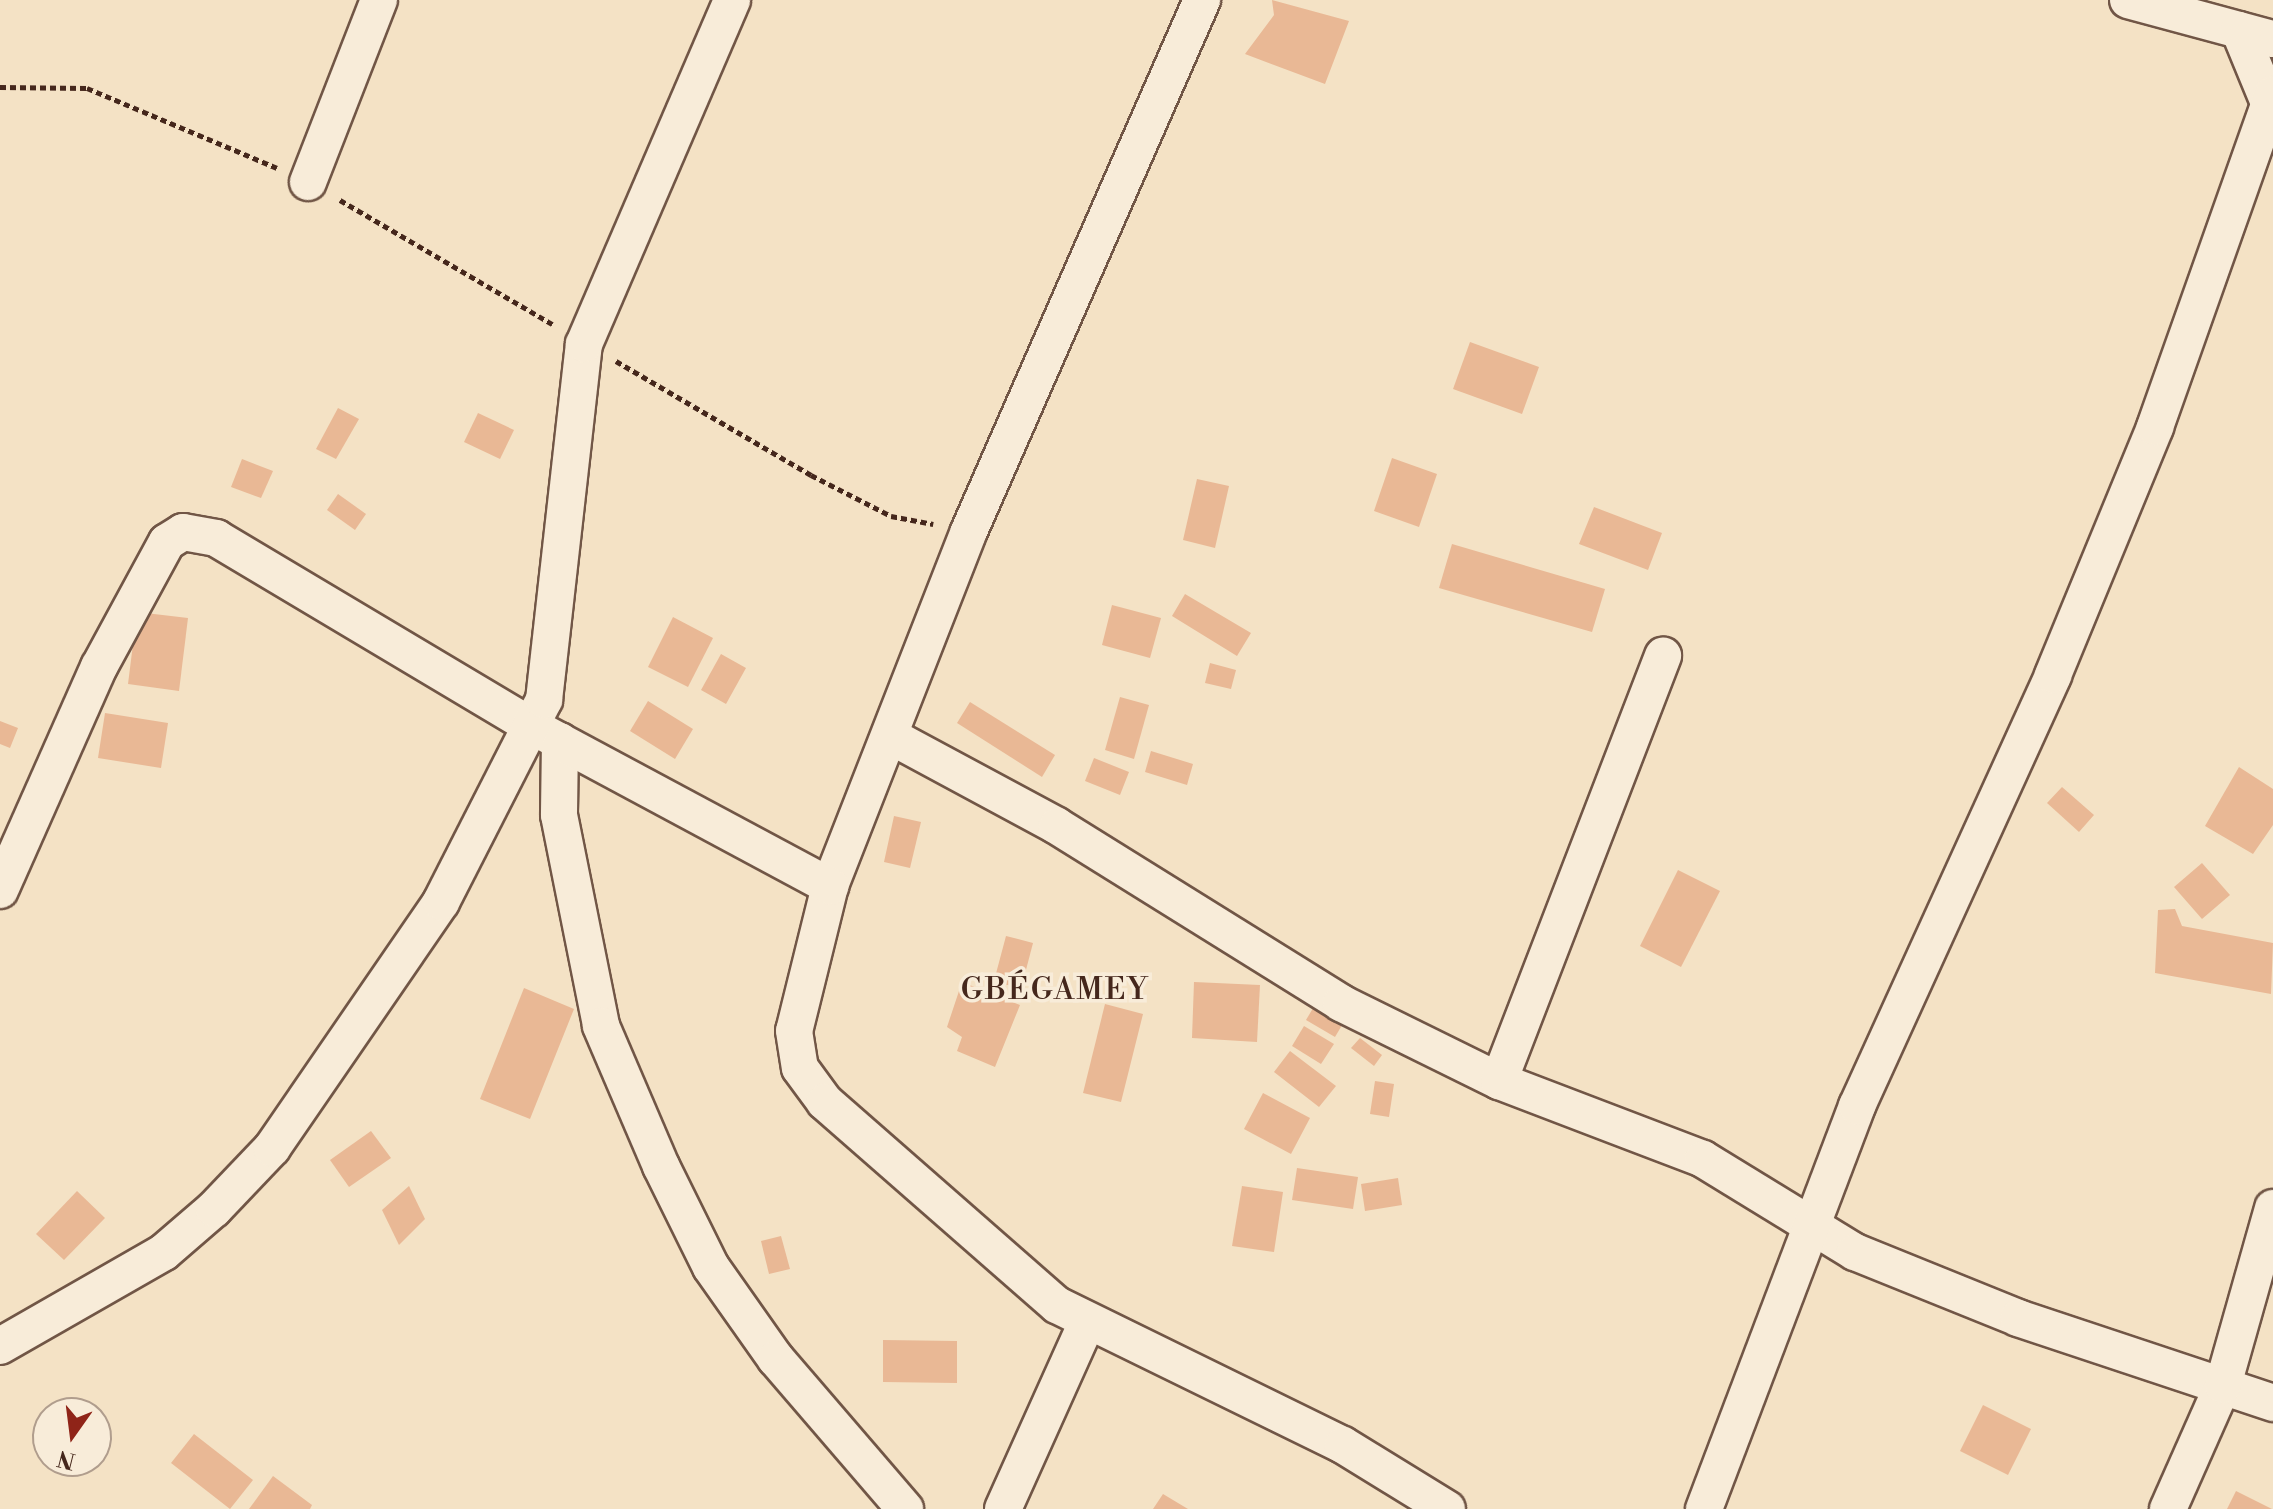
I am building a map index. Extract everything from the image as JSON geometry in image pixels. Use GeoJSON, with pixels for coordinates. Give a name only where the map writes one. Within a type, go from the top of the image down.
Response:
{"type":"FeatureCollection","features":[{"type":"Feature","properties":{"kind":"street"},"geometry":{"type":"LineString","coordinates":[[308,182],[379,0]]}},
{"type":"Feature","properties":{"kind":"street"},"geometry":{"type":"LineString","coordinates":[[732,0],[584,344],[550,658],[547,734],[559,815],[601,1026],[661,1166],[711,1267],[776,1359],[905,1509]]}},
{"type":"Feature","properties":{"kind":"street"},"geometry":{"type":"LineString","coordinates":[[1202,0],[969,531],[892,737],[830,886],[794,1031],[800,1068],[825,1102],[959,1222],[1087,1322],[1343,1445],[1447,1509]]}},
{"type":"Feature","properties":{"kind":"street"},"geometry":{"type":"LineString","coordinates":[[2128,0],[2273,39]]}},
{"type":"Feature","properties":{"kind":"street"},"geometry":{"type":"LineString","coordinates":[[1704,1509],[1807,1227],[2137,471],[2216,265],[2270,96],[2239,30]]}},
{"type":"Feature","properties":{"kind":"street"},"geometry":{"type":"LineString","coordinates":[[0,890],[99,667],[167,542],[183,532],[216,538],[547,734],[830,886]]}},
{"type":"Feature","properties":{"kind":"street"},"geometry":{"type":"LineString","coordinates":[[1499,1081],[1663,655]]}},
{"type":"Feature","properties":{"kind":"street"},"geometry":{"type":"LineString","coordinates":[[0,1346],[164,1252],[272,1148],[441,902],[547,734]]}},
{"type":"Feature","properties":{"kind":"street"},"geometry":{"type":"LineString","coordinates":[[892,737],[1057,826],[1341,1003],[1499,1081],[1703,1159],[1807,1227],[2018,1318],[2273,1403]]}},
{"type":"Feature","properties":{"kind":"street"},"geometry":{"type":"LineString","coordinates":[[2168,1509],[2223,1385],[2273,1208]]}},
{"type":"Feature","properties":{"kind":"street"},"geometry":{"type":"LineString","coordinates":[[1003,1509],[1087,1322]]}},
{"type":"Feature","properties":{"kind":"path"},"geometry":{"type":"LineString","coordinates":[[0,87],[87,88],[308,182],[584,344],[891,516],[969,531]]}},
{"type":"Feature","properties":{"kind":"building"},"geometry":{"type":"Polygon","coordinates":[[[1272,0],[1349,21],[1325,84],[1245,54],[1274,15],[1272,0]]]}},
{"type":"Feature","properties":{"kind":"building"},"geometry":{"type":"Polygon","coordinates":[[[1470,342],[1539,367],[1522,414],[1453,389],[1470,342]]]}},
{"type":"Feature","properties":{"kind":"building"},"geometry":{"type":"Polygon","coordinates":[[[338,408],[359,419],[336,459],[316,449],[338,408]]]}},
{"type":"Feature","properties":{"kind":"building"},"geometry":{"type":"Polygon","coordinates":[[[478,413],[514,430],[500,459],[464,442],[478,413]]]}},
{"type":"Feature","properties":{"kind":"building"},"geometry":{"type":"Polygon","coordinates":[[[1392,458],[1437,474],[1419,527],[1374,511],[1392,458]]]}},
{"type":"Feature","properties":{"kind":"building"},"geometry":{"type":"Polygon","coordinates":[[[242,459],[273,471],[261,498],[231,487],[242,459]]]}},
{"type":"Feature","properties":{"kind":"building"},"geometry":{"type":"Polygon","coordinates":[[[1197,479],[1229,486],[1215,548],[1183,540],[1197,479]]]}},
{"type":"Feature","properties":{"kind":"building"},"geometry":{"type":"Polygon","coordinates":[[[338,494],[366,514],[355,530],[327,510],[338,494]]]}},
{"type":"Feature","properties":{"kind":"building"},"geometry":{"type":"Polygon","coordinates":[[[1594,507],[1662,533],[1648,570],[1579,544],[1594,507]]]}},
{"type":"Feature","properties":{"kind":"building"},"geometry":{"type":"Polygon","coordinates":[[[1452,544],[1605,589],[1592,632],[1439,588],[1452,544]]]}},
{"type":"Feature","properties":{"kind":"building"},"geometry":{"type":"Polygon","coordinates":[[[1185,594],[1251,633],[1237,656],[1172,616],[1185,594]]]}},
{"type":"Feature","properties":{"kind":"building"},"geometry":{"type":"Polygon","coordinates":[[[1112,605],[1161,618],[1150,658],[1102,645],[1112,605]]]}},
{"type":"Feature","properties":{"kind":"building"},"geometry":{"type":"Polygon","coordinates":[[[137,612],[188,618],[179,691],[128,684],[137,612]]]}},
{"type":"Feature","properties":{"kind":"building"},"geometry":{"type":"Polygon","coordinates":[[[673,617],[713,638],[688,687],[648,667],[673,617]]]}},
{"type":"Feature","properties":{"kind":"building"},"geometry":{"type":"Polygon","coordinates":[[[721,654],[746,668],[726,704],[701,690],[721,654]]]}},
{"type":"Feature","properties":{"kind":"building"},"geometry":{"type":"Polygon","coordinates":[[[1210,663],[1236,670],[1231,689],[1205,683],[1210,663]]]}},
{"type":"Feature","properties":{"kind":"building"},"geometry":{"type":"Polygon","coordinates":[[[1120,697],[1149,705],[1134,759],[1105,750],[1120,697]]]}},
{"type":"Feature","properties":{"kind":"building"},"geometry":{"type":"Polygon","coordinates":[[[648,701],[693,729],[675,759],[630,731],[648,701]]]}},
{"type":"Feature","properties":{"kind":"building"},"geometry":{"type":"Polygon","coordinates":[[[970,702],[1055,755],[1042,777],[957,723],[970,702]]]}},
{"type":"Feature","properties":{"kind":"building"},"geometry":{"type":"Polygon","coordinates":[[[105,713],[168,723],[161,768],[98,758],[105,713]]]}},
{"type":"Feature","properties":{"kind":"building"},"geometry":{"type":"Polygon","coordinates":[[[0,721],[18,728],[10,748],[0,744],[0,721]]]}},
{"type":"Feature","properties":{"kind":"building"},"geometry":{"type":"Polygon","coordinates":[[[1151,751],[1193,764],[1187,785],[1145,772],[1151,751]]]}},
{"type":"Feature","properties":{"kind":"building"},"geometry":{"type":"Polygon","coordinates":[[[1094,758],[1129,772],[1120,795],[1085,781],[1094,758]]]}},
{"type":"Feature","properties":{"kind":"building"},"geometry":{"type":"Polygon","coordinates":[[[2239,767],[2273,789],[2273,825],[2253,854],[2205,826],[2239,767]]]}},
{"type":"Feature","properties":{"kind":"building"},"geometry":{"type":"Polygon","coordinates":[[[2062,787],[2094,815],[2079,832],[2047,803],[2062,787]]]}},
{"type":"Feature","properties":{"kind":"building"},"geometry":{"type":"Polygon","coordinates":[[[894,816],[921,822],[910,868],[884,862],[894,816]]]}},
{"type":"Feature","properties":{"kind":"building"},"geometry":{"type":"Polygon","coordinates":[[[2202,863],[2230,895],[2202,919],[2174,887],[2202,863]]]}},
{"type":"Feature","properties":{"kind":"building"},"geometry":{"type":"Polygon","coordinates":[[[1678,870],[1720,891],[1681,967],[1640,946],[1678,870]]]}},
{"type":"Feature","properties":{"kind":"building"},"geometry":{"type":"Polygon","coordinates":[[[2175,909],[2182,926],[2273,943],[2271,994],[2155,973],[2158,910],[2175,909]]]}},
{"type":"Feature","properties":{"kind":"building"},"geometry":{"type":"Polygon","coordinates":[[[1006,936],[1033,943],[1021,989],[994,981],[1006,936]]]}},
{"type":"Feature","properties":{"kind":"building"},"geometry":{"type":"Polygon","coordinates":[[[962,982],[1020,1005],[995,1067],[957,1051],[962,1037],[947,1027],[962,982]]]}},
{"type":"Feature","properties":{"kind":"building"},"geometry":{"type":"Polygon","coordinates":[[[1194,982],[1260,985],[1257,1042],[1192,1038],[1194,982]]]}},
{"type":"Feature","properties":{"kind":"building"},"geometry":{"type":"Polygon","coordinates":[[[524,988],[574,1009],[530,1119],[480,1099],[524,988]]]}},
{"type":"Feature","properties":{"kind":"building"},"geometry":{"type":"Polygon","coordinates":[[[1322,993],[1351,1010],[1335,1037],[1306,1020],[1322,993]]]}},
{"type":"Feature","properties":{"kind":"building"},"geometry":{"type":"Polygon","coordinates":[[[1105,1004],[1143,1014],[1121,1102],[1083,1093],[1105,1004]]]}},
{"type":"Feature","properties":{"kind":"building"},"geometry":{"type":"Polygon","coordinates":[[[1304,1026],[1334,1044],[1321,1064],[1292,1046],[1304,1026]]]}},
{"type":"Feature","properties":{"kind":"building"},"geometry":{"type":"Polygon","coordinates":[[[1360,1038],[1382,1055],[1374,1066],[1351,1048],[1360,1038]]]}},
{"type":"Feature","properties":{"kind":"building"},"geometry":{"type":"Polygon","coordinates":[[[1290,1051],[1336,1086],[1319,1107],[1274,1072],[1290,1051]]]}},
{"type":"Feature","properties":{"kind":"building"},"geometry":{"type":"Polygon","coordinates":[[[1375,1081],[1394,1084],[1389,1117],[1370,1114],[1375,1081]]]}},
{"type":"Feature","properties":{"kind":"building"},"geometry":{"type":"Polygon","coordinates":[[[1263,1093],[1310,1118],[1291,1154],[1244,1129],[1263,1093]]]}},
{"type":"Feature","properties":{"kind":"building"},"geometry":{"type":"Polygon","coordinates":[[[371,1131],[391,1158],[349,1187],[330,1160],[371,1131]]]}},
{"type":"Feature","properties":{"kind":"building"},"geometry":{"type":"Polygon","coordinates":[[[1297,1168],[1358,1177],[1353,1209],[1292,1200],[1297,1168]]]}},
{"type":"Feature","properties":{"kind":"building"},"geometry":{"type":"Polygon","coordinates":[[[1398,1178],[1402,1205],[1365,1211],[1361,1184],[1398,1178]]]}},
{"type":"Feature","properties":{"kind":"building"},"geometry":{"type":"Polygon","coordinates":[[[409,1186],[425,1219],[399,1245],[382,1210],[409,1186]]]}},
{"type":"Feature","properties":{"kind":"building"},"geometry":{"type":"Polygon","coordinates":[[[1242,1186],[1283,1192],[1274,1252],[1232,1246],[1242,1186]]]}},
{"type":"Feature","properties":{"kind":"building"},"geometry":{"type":"Polygon","coordinates":[[[77,1191],[105,1218],[64,1260],[36,1234],[77,1191]]]}},
{"type":"Feature","properties":{"kind":"building"},"geometry":{"type":"Polygon","coordinates":[[[781,1236],[790,1269],[769,1274],[761,1241],[781,1236]]]}},
{"type":"Feature","properties":{"kind":"building"},"geometry":{"type":"Polygon","coordinates":[[[883,1340],[957,1341],[957,1383],[883,1382],[883,1340]]]}},
{"type":"Feature","properties":{"kind":"building"},"geometry":{"type":"Polygon","coordinates":[[[1983,1405],[2031,1429],[2008,1475],[1960,1451],[1983,1405]]]}},
{"type":"Feature","properties":{"kind":"building"},"geometry":{"type":"Polygon","coordinates":[[[194,1434],[253,1480],[230,1509],[171,1463],[194,1434]]]}},
{"type":"Feature","properties":{"kind":"building"},"geometry":{"type":"Polygon","coordinates":[[[273,1476],[312,1505],[310,1509],[249,1509],[273,1476]]]}},
{"type":"Feature","properties":{"kind":"building"},"geometry":{"type":"Polygon","coordinates":[[[2236,1491],[2272,1509],[2227,1509],[2236,1491]]]}},
{"type":"Feature","properties":{"kind":"building"},"geometry":{"type":"Polygon","coordinates":[[[1163,1494],[1188,1509],[1153,1509],[1163,1494]]]}},
{"type":"Feature","properties":{"kind":"district","name":"GBÉGAMEY"},"geometry":{"type":"Point","coordinates":[1055,990]}}]}
